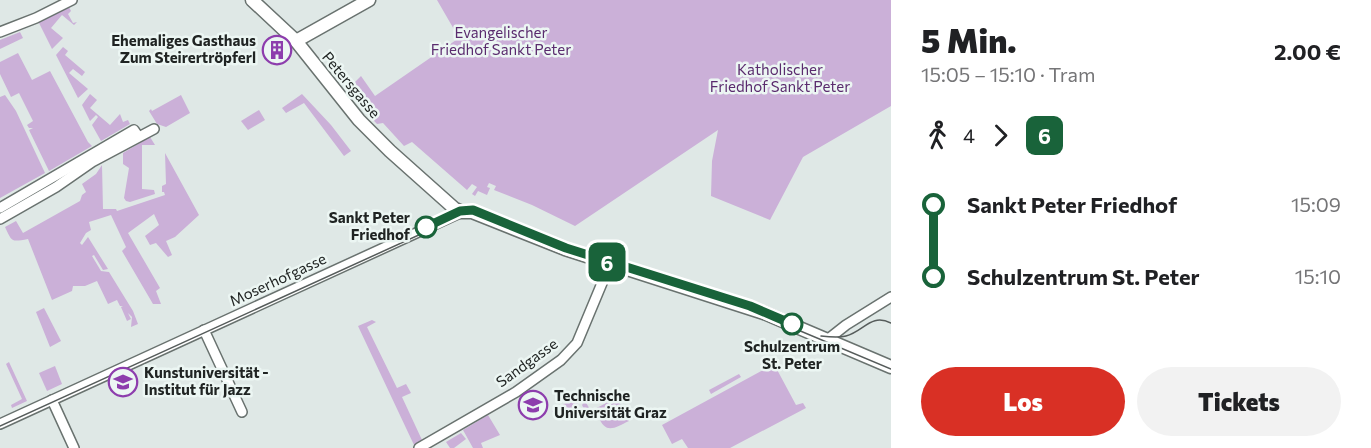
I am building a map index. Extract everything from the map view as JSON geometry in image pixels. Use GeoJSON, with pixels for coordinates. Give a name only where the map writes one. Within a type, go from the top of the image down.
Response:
{"type":"FeatureCollection","features":[{"type":"Feature","properties":{"kind":"main road","name":"Petersgasse"},"geometry":{"type":"LineString","coordinates":[[252,0],[296,41],[352,112],[390,151],[431,185],[435,192],[449,204],[462,212],[472,212],[565,249],[749,308],[891,367]]}},
{"type":"Feature","properties":{"kind":"main road"},"geometry":{"type":"LineString","coordinates":[[296,41],[369,0]]}},
{"type":"Feature","properties":{"kind":"street"},"geometry":{"type":"LineString","coordinates":[[0,32],[36,18],[72,0]]}},
{"type":"Feature","properties":{"kind":"street"},"geometry":{"type":"LineString","coordinates":[[0,208],[136,133],[154,129]]}},
{"type":"Feature","properties":{"kind":"street"},"geometry":{"type":"LineString","coordinates":[[0,219],[56,187],[112,147]]}},
{"type":"Feature","properties":{"kind":"street"},"geometry":{"type":"LineString","coordinates":[[51,178],[56,187]]}},
{"type":"Feature","properties":{"kind":"street","name":"Moserhofgasse"},"geometry":{"type":"LineString","coordinates":[[0,424],[462,212]]}},
{"type":"Feature","properties":{"kind":"street","name":"Sandgasse"},"geometry":{"type":"LineString","coordinates":[[419,448],[516,392],[561,360],[577,343],[610,264]]}},
{"type":"Feature","properties":{"kind":"street"},"geometry":{"type":"LineString","coordinates":[[827,340],[891,297]]}},
{"type":"Feature","properties":{"kind":"street"},"geometry":{"type":"LineString","coordinates":[[204,330],[242,412]]}},
{"type":"Feature","properties":{"kind":"street"},"geometry":{"type":"LineString","coordinates":[[52,400],[74,448]]}},
{"type":"Feature","properties":{"kind":"green space","name":"Katholischer Friedhof Sankt Peter"},"geometry":{"type":"Polygon","coordinates":[[[437,0],[891,0],[891,106],[803,157],[770,220],[711,196],[712,161],[718,130],[575,226],[494,190],[496,186],[489,183],[487,187],[490,188],[487,195],[478,191],[475,196],[472,194],[477,187],[472,184],[467,190],[412,142],[404,146],[383,123],[377,124],[346,91],[361,76],[375,96],[459,38],[437,0]]]}},
{"type":"Feature","properties":{"kind":"green space"},"geometry":{"type":"Polygon","coordinates":[[[68,5],[71,11],[68,14],[73,23],[77,22],[74,25],[62,15],[51,28],[63,38],[52,49],[38,21],[68,5]]]}},
{"type":"Feature","properties":{"kind":"green space"},"geometry":{"type":"Polygon","coordinates":[[[20,32],[23,38],[0,49],[0,40],[20,32]]]}},
{"type":"Feature","properties":{"kind":"green space"},"geometry":{"type":"Polygon","coordinates":[[[63,47],[68,51],[65,55],[85,72],[82,76],[73,69],[69,73],[88,89],[78,98],[56,55],[63,47]]]}},
{"type":"Feature","properties":{"kind":"green space"},"geometry":{"type":"Polygon","coordinates":[[[18,53],[32,80],[50,71],[92,146],[49,171],[29,130],[33,128],[27,125],[33,121],[19,93],[11,97],[0,74],[0,62],[18,53]]]}},
{"type":"Feature","properties":{"kind":"green space"},"geometry":{"type":"Polygon","coordinates":[[[90,94],[97,100],[90,108],[110,125],[120,114],[123,122],[128,120],[130,124],[101,141],[92,125],[98,117],[96,115],[90,121],[82,105],[90,94]]]}},
{"type":"Feature","properties":{"kind":"green space"},"geometry":{"type":"Polygon","coordinates":[[[302,94],[351,151],[344,156],[304,103],[286,113],[282,108],[302,94]]]}},
{"type":"Feature","properties":{"kind":"green space"},"geometry":{"type":"Polygon","coordinates":[[[5,95],[16,111],[45,173],[0,198],[0,97],[5,95]]]}},
{"type":"Feature","properties":{"kind":"green space"},"geometry":{"type":"Polygon","coordinates":[[[181,95],[190,113],[166,127],[157,124],[149,111],[181,95]]]}},
{"type":"Feature","properties":{"kind":"green space"},"geometry":{"type":"Polygon","coordinates":[[[259,110],[265,120],[248,130],[241,121],[259,110]]]}},
{"type":"Feature","properties":{"kind":"green space"},"geometry":{"type":"Polygon","coordinates":[[[150,137],[155,145],[142,145],[142,189],[154,190],[155,194],[130,202],[126,201],[124,198],[129,168],[123,164],[123,153],[150,137]]]}},
{"type":"Feature","properties":{"kind":"green space"},"geometry":{"type":"Polygon","coordinates":[[[165,153],[199,215],[175,237],[166,241],[172,255],[168,257],[156,243],[150,245],[145,236],[159,225],[154,214],[128,233],[160,288],[156,291],[161,304],[153,304],[122,251],[126,247],[111,215],[89,222],[91,230],[86,233],[80,243],[82,245],[88,237],[108,269],[103,270],[94,255],[92,256],[101,271],[109,272],[133,311],[138,324],[131,327],[132,317],[128,313],[131,319],[127,321],[121,307],[123,306],[120,306],[117,300],[108,304],[97,281],[85,286],[73,286],[72,291],[52,300],[28,239],[13,240],[5,227],[16,221],[23,233],[80,201],[86,192],[82,184],[96,174],[102,165],[103,209],[116,209],[117,211],[165,195],[162,192],[162,186],[166,184],[165,153]]]}},
{"type":"Feature","properties":{"kind":"green space"},"geometry":{"type":"Polygon","coordinates":[[[44,308],[61,341],[50,347],[36,312],[44,308]]]}},
{"type":"Feature","properties":{"kind":"green space"},"geometry":{"type":"Polygon","coordinates":[[[372,320],[376,322],[367,327],[397,388],[406,384],[411,393],[402,397],[422,440],[414,445],[358,326],[372,320]]]}},
{"type":"Feature","properties":{"kind":"green space"},"geometry":{"type":"Polygon","coordinates":[[[9,362],[27,401],[12,408],[11,405],[22,399],[6,364],[9,362]]]}},
{"type":"Feature","properties":{"kind":"green space"},"geometry":{"type":"Polygon","coordinates":[[[774,364],[796,405],[803,403],[806,408],[730,448],[688,448],[682,439],[672,444],[662,425],[774,364]]]}},
{"type":"Feature","properties":{"kind":"green space"},"geometry":{"type":"Polygon","coordinates":[[[55,366],[62,384],[47,391],[39,373],[55,366]]]}},
{"type":"Feature","properties":{"kind":"green space"},"geometry":{"type":"Polygon","coordinates":[[[739,374],[741,377],[711,394],[709,390],[739,374]]]}},
{"type":"Feature","properties":{"kind":"green space"},"geometry":{"type":"Polygon","coordinates":[[[583,393],[585,396],[576,401],[579,407],[556,418],[552,411],[583,393]]]}},
{"type":"Feature","properties":{"kind":"green space"},"geometry":{"type":"Polygon","coordinates":[[[618,400],[629,421],[611,428],[604,426],[598,416],[586,413],[582,405],[585,401],[591,411],[608,402],[610,405],[618,400]]]}},
{"type":"Feature","properties":{"kind":"green space"},"geometry":{"type":"Polygon","coordinates":[[[488,415],[500,435],[481,443],[483,448],[473,448],[463,430],[488,415]]]}},
{"type":"Feature","properties":{"kind":"green space"},"geometry":{"type":"Polygon","coordinates":[[[461,433],[466,439],[454,448],[450,448],[446,442],[461,433]]]}},
{"type":"Feature","properties":{"kind":"tram line","name":"6"},"geometry":{"type":"LineString","coordinates":[[426,227],[460,211],[473,210],[588,256],[750,306],[792,324]]}},
{"type":"Feature","properties":{"kind":"tram line"},"geometry":{"type":"LineString","coordinates":[[0,426],[467,213],[565,251],[748,309],[891,369]]}},
{"type":"Feature","properties":{"kind":"tram line"},"geometry":{"type":"LineString","coordinates":[[821,336],[846,336],[878,320],[891,323]]}},
{"type":"Feature","properties":{"kind":"place","name":"Ehemaliges Gasthaus Zum Steirertröpferl"},"geometry":{"type":"Point","coordinates":[277,50]}},
{"type":"Feature","properties":{"kind":"place","name":"Sankt Peter Friedhof"},"geometry":{"type":"Point","coordinates":[426,227]}},
{"type":"Feature","properties":{"kind":"place","name":"Schulzentrum St. Peter"},"geometry":{"type":"Point","coordinates":[792,324]}},
{"type":"Feature","properties":{"kind":"place","name":"Kunstuniversität - Institut für Jazz"},"geometry":{"type":"Point","coordinates":[123,382]}},
{"type":"Feature","properties":{"kind":"place","name":"Technische Universität Graz"},"geometry":{"type":"Point","coordinates":[533,405]}},
{"type":"Feature","properties":{"kind":"park label","name":"Evangelischer Friedhof Sankt Peter"},"geometry":{"type":"Point","coordinates":[501,42]}}]}
